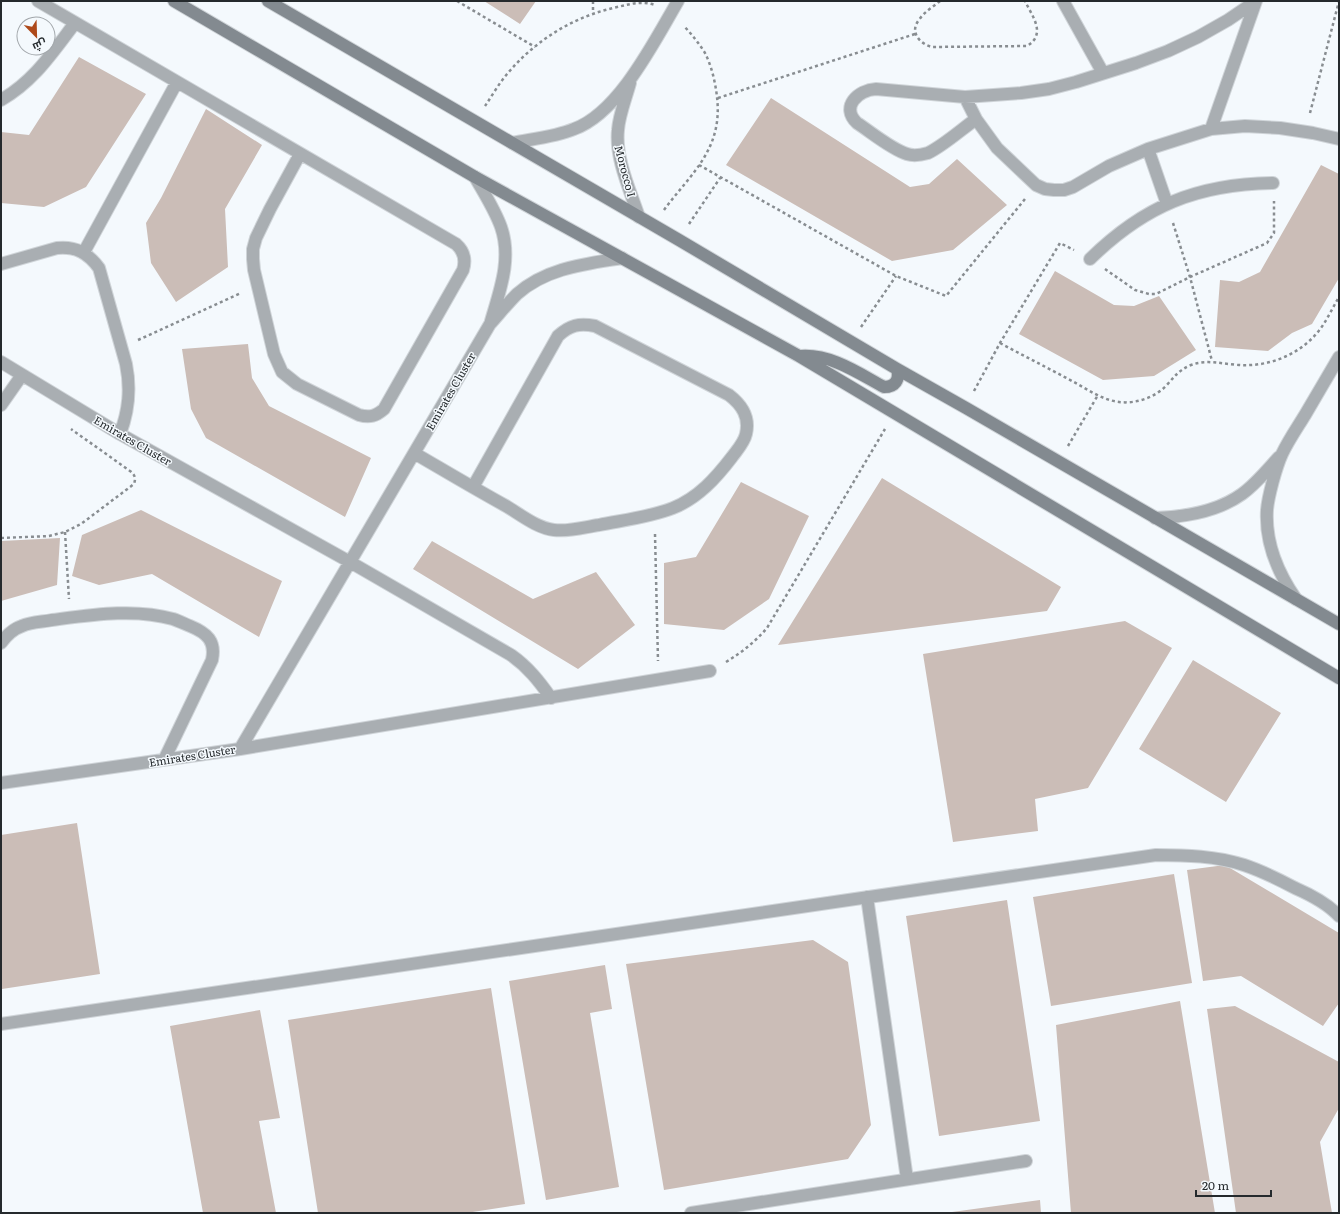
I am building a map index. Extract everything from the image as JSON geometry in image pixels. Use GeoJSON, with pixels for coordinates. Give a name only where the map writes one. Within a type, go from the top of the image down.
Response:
{"type":"FeatureCollection","features":[{"type":"Feature","properties":{"kind":"street"},"geometry":{"type":"LineString","coordinates":[[38,1],[456,244],[460,248],[465,259],[463,270],[384,409],[373,417],[359,415],[289,379],[282,372],[274,354],[258,285],[253,259],[253,248],[256,238],[270,209],[300,154]]}},
{"type":"Feature","properties":{"kind":"street"},"geometry":{"type":"LineString","coordinates":[[174,1],[476,177],[799,356],[1339,678]]}},
{"type":"Feature","properties":{"kind":"street"},"geometry":{"type":"LineString","coordinates":[[268,1],[679,240],[897,369],[1339,624]]}},
{"type":"Feature","properties":{"kind":"street","name":"Morocco I"},"geometry":{"type":"LineString","coordinates":[[512,143],[562,133],[574,129],[586,124],[605,109],[631,79],[678,1]]}},
{"type":"Feature","properties":{"kind":"street"},"geometry":{"type":"LineString","coordinates":[[1063,1],[1103,73]]}},
{"type":"Feature","properties":{"kind":"street"},"geometry":{"type":"LineString","coordinates":[[976,119],[927,153],[918,155],[908,154],[893,147],[857,123],[852,118],[850,111],[856,97],[861,92],[869,89],[965,97],[1021,94],[1076,82],[1136,63],[1198,37],[1228,20],[1256,1]]}},
{"type":"Feature","properties":{"kind":"street"},"geometry":{"type":"LineString","coordinates":[[1211,129],[1256,1]]}},
{"type":"Feature","properties":{"kind":"street"},"geometry":{"type":"LineString","coordinates":[[1,100],[21,87],[36,74],[75,23]]}},
{"type":"Feature","properties":{"kind":"street","name":"Morocco I"},"geometry":{"type":"LineString","coordinates":[[631,79],[618,129],[617,144],[639,217]]}},
{"type":"Feature","properties":{"kind":"street"},"geometry":{"type":"LineString","coordinates":[[84,252],[177,82]]}},
{"type":"Feature","properties":{"kind":"street"},"geometry":{"type":"LineString","coordinates":[[965,97],[976,119],[997,148],[1036,185],[1045,189],[1054,190],[1069,188],[1109,166],[1148,149],[1211,129],[1245,126],[1280,128],[1339,139]]}},
{"type":"Feature","properties":{"kind":"street"},"geometry":{"type":"LineString","coordinates":[[1148,149],[1167,204]]}},
{"type":"Feature","properties":{"kind":"street","name":"Emirates Cluster"},"geometry":{"type":"LineString","coordinates":[[476,177],[501,226],[505,244],[506,261],[504,278],[490,324]]}},
{"type":"Feature","properties":{"kind":"street"},"geometry":{"type":"LineString","coordinates":[[1090,259],[1109,240],[1128,226],[1167,204],[1187,196],[1215,188],[1251,183],[1273,183]]}},
{"type":"Feature","properties":{"kind":"street"},"geometry":{"type":"LineString","coordinates":[[1,264],[57,248],[66,247],[84,252],[93,259],[99,268],[126,364],[130,392],[127,414],[120,434]]}},
{"type":"Feature","properties":{"kind":"street","name":"Emirates Cluster"},"geometry":{"type":"LineString","coordinates":[[1,783],[240,749],[490,324],[518,294],[548,275],[582,264],[622,258]]}},
{"type":"Feature","properties":{"kind":"street"},"geometry":{"type":"LineString","coordinates":[[414,453],[535,523],[553,530],[572,530],[644,517],[673,508],[691,499],[720,473],[742,444],[746,435],[746,416],[736,400],[729,395],[595,326],[584,324],[574,325],[565,329],[558,336],[473,487]]}},
{"type":"Feature","properties":{"kind":"street"},"geometry":{"type":"LineString","coordinates":[[799,356],[828,359],[884,387],[889,387],[897,380],[897,369]]}},
{"type":"Feature","properties":{"kind":"street"},"geometry":{"type":"LineString","coordinates":[[1296,599],[1277,566],[1271,548],[1267,510],[1270,492],[1282,455],[1339,357]]}},
{"type":"Feature","properties":{"kind":"street","name":"Emirates Cluster"},"geometry":{"type":"LineString","coordinates":[[1,362],[120,434],[350,562],[511,655],[524,664],[551,698]]}},
{"type":"Feature","properties":{"kind":"street"},"geometry":{"type":"LineString","coordinates":[[1,405],[22,375]]}},
{"type":"Feature","properties":{"kind":"street"},"geometry":{"type":"LineString","coordinates":[[1155,518],[1192,514],[1209,510],[1226,503],[1243,494],[1282,455]]}},
{"type":"Feature","properties":{"kind":"street"},"geometry":{"type":"LineString","coordinates":[[1,643],[14,629],[22,626],[71,618],[117,614],[151,615],[173,619],[198,629],[209,638],[213,653],[212,660],[164,760]]}},
{"type":"Feature","properties":{"kind":"street"},"geometry":{"type":"LineString","coordinates":[[240,749],[710,671]]}},
{"type":"Feature","properties":{"kind":"street"},"geometry":{"type":"LineString","coordinates":[[1,1024],[1156,855],[1185,855],[1214,858],[1243,865],[1270,875],[1317,898],[1339,916]]}},
{"type":"Feature","properties":{"kind":"street"},"geometry":{"type":"LineString","coordinates":[[868,897],[907,1179]]}},
{"type":"Feature","properties":{"kind":"street"},"geometry":{"type":"LineString","coordinates":[[691,1213],[1026,1160]]}},
{"type":"Feature","properties":{"kind":"path"},"geometry":{"type":"LineString","coordinates":[[457,1],[535,47]]}},
{"type":"Feature","properties":{"kind":"path"},"geometry":{"type":"LineString","coordinates":[[593,1],[593,13]]}},
{"type":"Feature","properties":{"kind":"path"},"geometry":{"type":"LineString","coordinates":[[940,1],[918,20],[915,27],[915,34],[919,41],[925,46],[932,48],[1027,46],[1032,43],[1038,32],[1037,26],[1025,1]]}},
{"type":"Feature","properties":{"kind":"path"},"geometry":{"type":"LineString","coordinates":[[1305,132],[1339,1]]}},
{"type":"Feature","properties":{"kind":"path"},"geometry":{"type":"LineString","coordinates":[[718,98],[915,34]]}},
{"type":"Feature","properties":{"kind":"path"},"geometry":{"type":"LineString","coordinates":[[699,165],[896,276],[946,296],[1036,185]]}},
{"type":"Feature","properties":{"kind":"path"},"geometry":{"type":"LineString","coordinates":[[679,240],[720,178]]}},
{"type":"Feature","properties":{"kind":"path"},"geometry":{"type":"LineString","coordinates":[[966,408],[1000,343],[1060,243],[1090,259],[1135,290],[1149,294],[1163,291],[1190,277],[1267,243],[1274,232],[1275,226],[1273,183]]}},
{"type":"Feature","properties":{"kind":"path"},"geometry":{"type":"LineString","coordinates":[[1167,204],[1190,277],[1212,361]]}},
{"type":"Feature","properties":{"kind":"path"},"geometry":{"type":"LineString","coordinates":[[851,342],[896,276]]}},
{"type":"Feature","properties":{"kind":"path"},"geometry":{"type":"LineString","coordinates":[[121,347],[258,285]]}},
{"type":"Feature","properties":{"kind":"path"},"geometry":{"type":"LineString","coordinates":[[1000,343],[1108,400],[1130,403],[1155,395],[1165,387],[1173,376],[1190,365],[1212,361],[1252,365],[1280,359],[1295,352],[1309,342],[1320,329],[1339,297]]}},
{"type":"Feature","properties":{"kind":"path"},"geometry":{"type":"LineString","coordinates":[[1058,462],[1098,395]]}},
{"type":"Feature","properties":{"kind":"path"},"geometry":{"type":"LineString","coordinates":[[710,671],[748,648],[767,628],[894,413]]}},
{"type":"Feature","properties":{"kind":"path"},"geometry":{"type":"LineString","coordinates":[[1,538],[49,536],[65,532],[81,524],[134,484],[136,479],[134,474],[69,427]]}},
{"type":"Feature","properties":{"kind":"path"},"geometry":{"type":"LineString","coordinates":[[655,514],[659,679]]}},
{"type":"Feature","properties":{"kind":"path"},"geometry":{"type":"LineString","coordinates":[[65,532],[71,618]]}},
{"type":"Feature","properties":{"kind":"building"},"geometry":{"type":"Polygon","coordinates":[[[484,1],[536,1],[520,24],[484,1]]]}},
{"type":"Feature","properties":{"kind":"building"},"geometry":{"type":"Polygon","coordinates":[[[79,57],[146,94],[86,187],[44,207],[1,203],[1,132],[29,135],[79,57]]]}},
{"type":"Feature","properties":{"kind":"building"},"geometry":{"type":"Polygon","coordinates":[[[771,98],[910,187],[929,184],[957,159],[1007,205],[953,250],[892,261],[726,165],[771,98]]]}},
{"type":"Feature","properties":{"kind":"building"},"geometry":{"type":"Polygon","coordinates":[[[206,109],[262,145],[225,209],[228,267],[176,302],[151,263],[146,223],[161,198],[206,109]]]}},
{"type":"Feature","properties":{"kind":"building"},"geometry":{"type":"Polygon","coordinates":[[[1321,165],[1339,174],[1339,278],[1312,324],[1292,333],[1268,351],[1215,347],[1220,280],[1239,282],[1260,272],[1321,165]]]}},
{"type":"Feature","properties":{"kind":"building"},"geometry":{"type":"Polygon","coordinates":[[[1055,271],[1114,305],[1134,306],[1159,296],[1196,350],[1154,376],[1103,380],[1019,334],[1055,271]]]}},
{"type":"Feature","properties":{"kind":"building"},"geometry":{"type":"Polygon","coordinates":[[[248,344],[252,378],[269,406],[371,458],[345,517],[206,438],[191,409],[182,349],[248,344]]]}},
{"type":"Feature","properties":{"kind":"building"},"geometry":{"type":"Polygon","coordinates":[[[882,478],[1061,587],[1047,611],[778,645],[882,478]]]}},
{"type":"Feature","properties":{"kind":"building"},"geometry":{"type":"Polygon","coordinates":[[[741,482],[809,516],[769,599],[724,630],[664,624],[664,563],[696,557],[741,482]]]}},
{"type":"Feature","properties":{"kind":"building"},"geometry":{"type":"Polygon","coordinates":[[[141,510],[282,581],[259,637],[152,574],[99,585],[72,576],[82,535],[141,510]]]}},
{"type":"Feature","properties":{"kind":"building"},"geometry":{"type":"Polygon","coordinates":[[[60,538],[57,585],[1,601],[1,541],[60,538]]]}},
{"type":"Feature","properties":{"kind":"building"},"geometry":{"type":"Polygon","coordinates":[[[432,541],[533,599],[596,572],[635,625],[578,669],[413,569],[432,541]]]}},
{"type":"Feature","properties":{"kind":"building"},"geometry":{"type":"Polygon","coordinates":[[[1125,621],[1172,648],[1088,788],[1035,799],[1038,831],[953,842],[923,654],[1125,621]]]}},
{"type":"Feature","properties":{"kind":"building"},"geometry":{"type":"Polygon","coordinates":[[[1193,660],[1281,713],[1226,802],[1139,749],[1193,660]]]}},
{"type":"Feature","properties":{"kind":"building"},"geometry":{"type":"Polygon","coordinates":[[[77,823],[100,974],[2,989],[1,835],[77,823]]]}},
{"type":"Feature","properties":{"kind":"building"},"geometry":{"type":"Polygon","coordinates":[[[1225,865],[1339,933],[1339,1003],[1323,1026],[1241,976],[1203,981],[1187,870],[1225,865]]]}},
{"type":"Feature","properties":{"kind":"building"},"geometry":{"type":"Polygon","coordinates":[[[1174,874],[1192,983],[1051,1006],[1033,897],[1174,874]]]}},
{"type":"Feature","properties":{"kind":"building"},"geometry":{"type":"Polygon","coordinates":[[[1007,900],[1040,1121],[939,1136],[906,916],[1007,900]]]}},
{"type":"Feature","properties":{"kind":"building"},"geometry":{"type":"Polygon","coordinates":[[[813,940],[848,962],[871,1125],[848,1159],[664,1190],[626,964],[813,940]]]}},
{"type":"Feature","properties":{"kind":"building"},"geometry":{"type":"Polygon","coordinates":[[[605,965],[612,1009],[590,1013],[619,1187],[546,1200],[509,981],[605,965]]]}},
{"type":"Feature","properties":{"kind":"building"},"geometry":{"type":"Polygon","coordinates":[[[491,988],[525,1204],[466,1213],[318,1213],[288,1020],[491,988]]]}},
{"type":"Feature","properties":{"kind":"building"},"geometry":{"type":"Polygon","coordinates":[[[1180,1001],[1215,1213],[1071,1213],[1056,1025],[1180,1001]]]}},
{"type":"Feature","properties":{"kind":"building"},"geometry":{"type":"Polygon","coordinates":[[[1235,1006],[1339,1062],[1339,1108],[1320,1142],[1332,1213],[1236,1213],[1207,1009],[1235,1006]]]}},
{"type":"Feature","properties":{"kind":"building"},"geometry":{"type":"Polygon","coordinates":[[[260,1010],[280,1118],[259,1121],[276,1213],[203,1213],[170,1026],[260,1010]]]}},
{"type":"Feature","properties":{"kind":"building"},"geometry":{"type":"Polygon","coordinates":[[[1040,1200],[1041,1213],[952,1213],[952,1212],[1040,1200]]]}}]}
